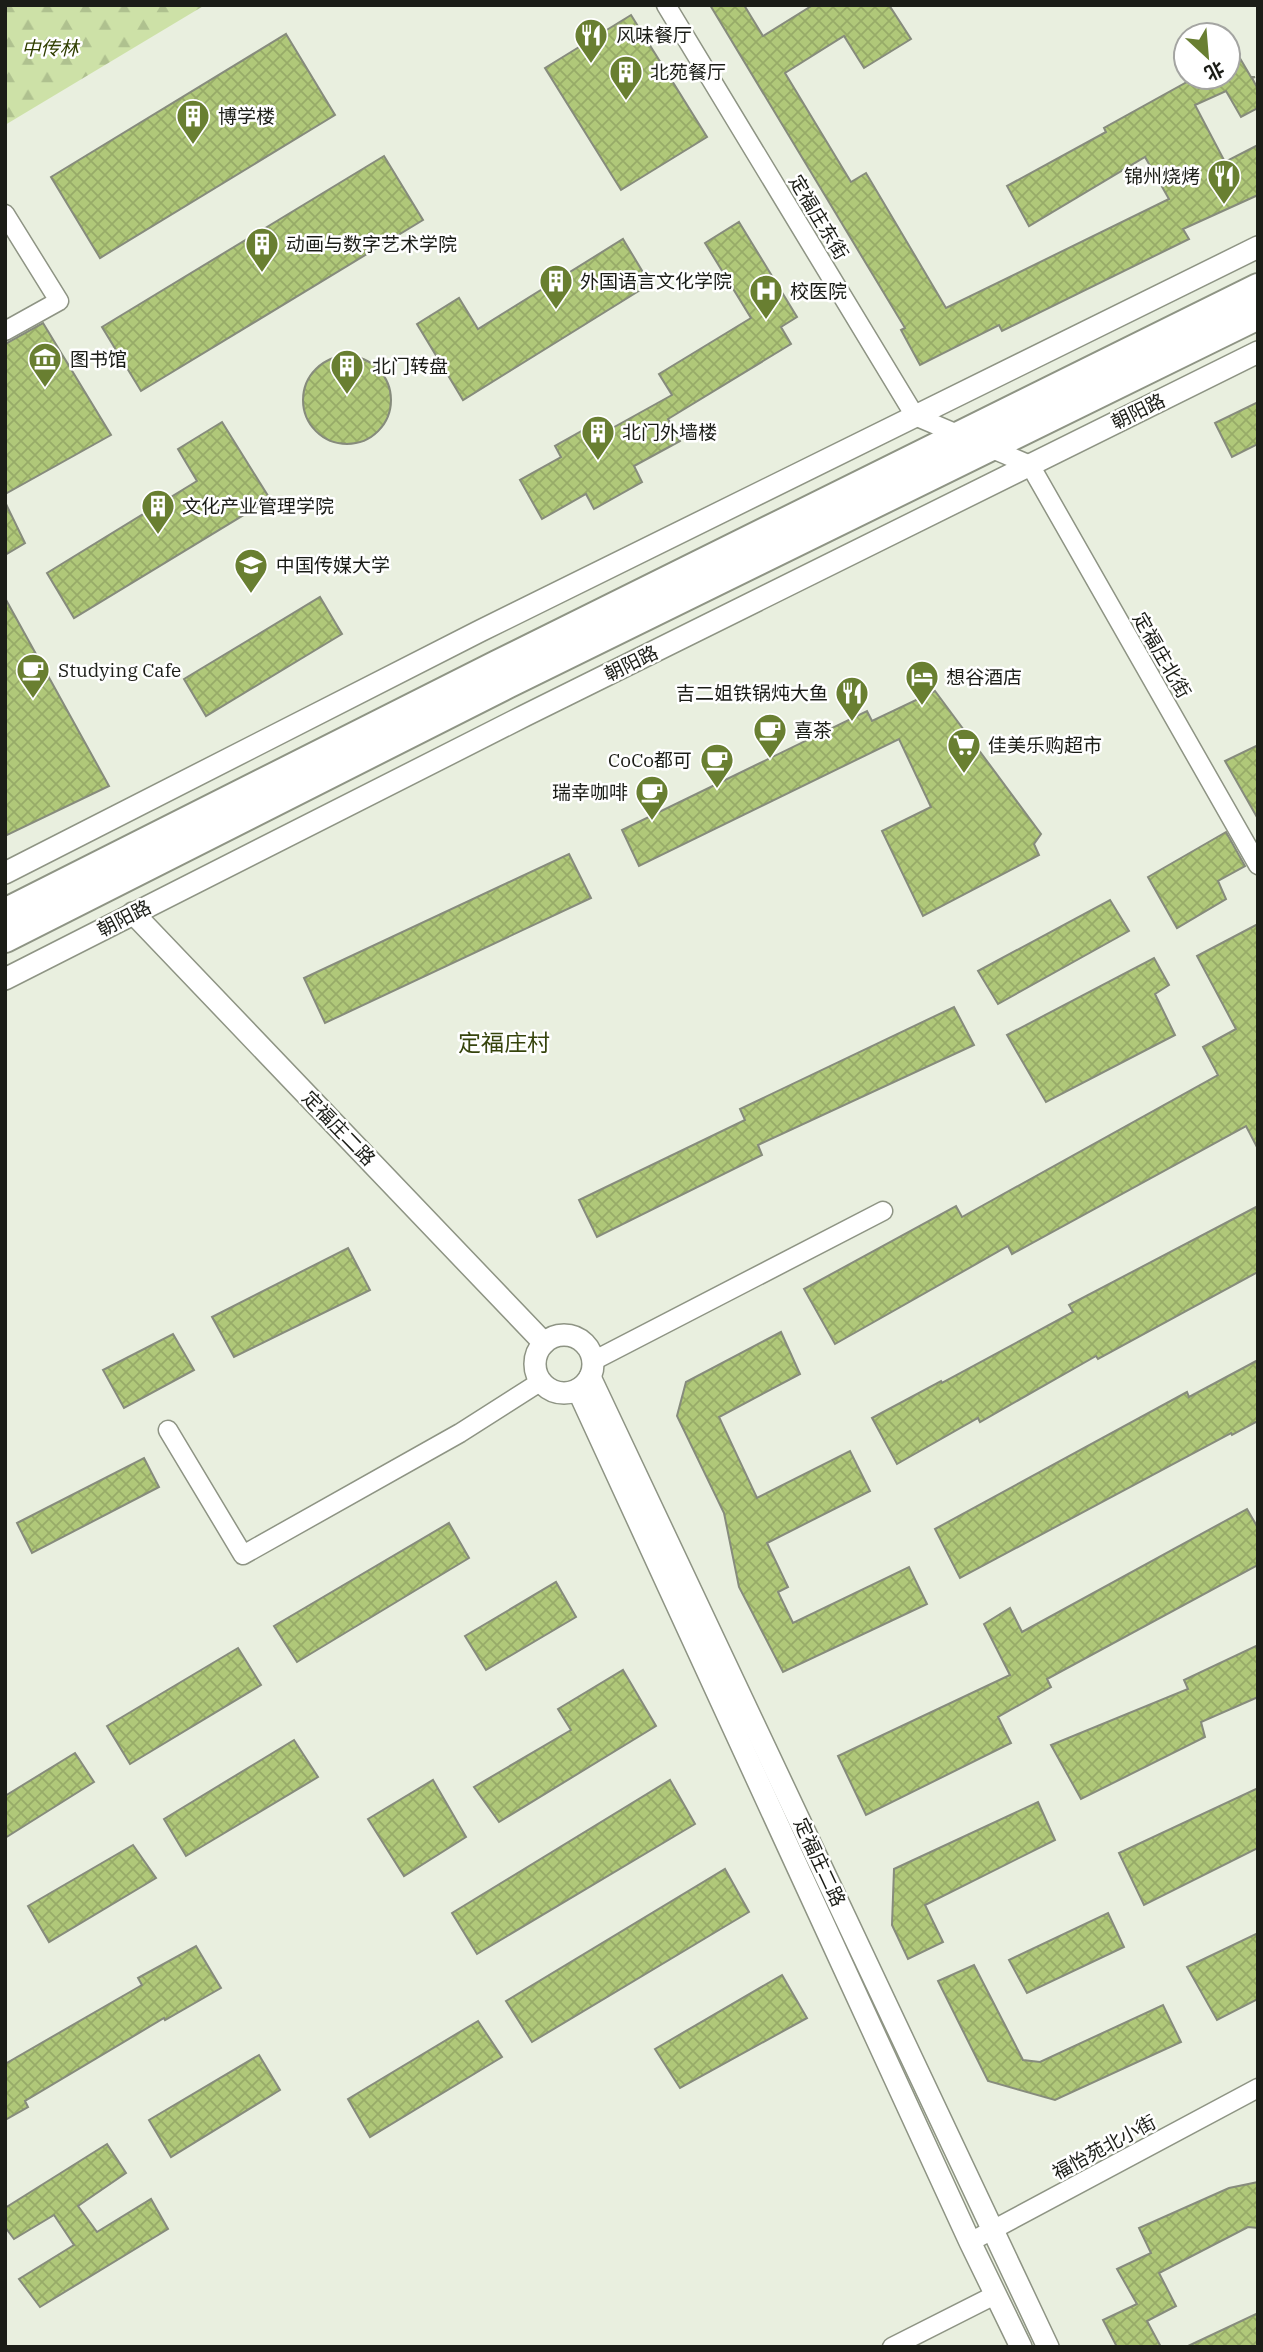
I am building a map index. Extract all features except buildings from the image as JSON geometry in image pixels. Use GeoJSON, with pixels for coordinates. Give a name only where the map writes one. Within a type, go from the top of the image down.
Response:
{"type":"FeatureCollection","features":[{"type":"Feature","properties":{"kind":"highway"},"geometry":{"type":"LineString","coordinates":[[5,914],[959,434],[1258,288]]}},
{"type":"Feature","properties":{"kind":"highway","name":"朝阳路"},"geometry":{"type":"LineString","coordinates":[[5,938],[495,690],[1258,315]]}},
{"type":"Feature","properties":{"kind":"street","name":"定福庄东街"},"geometry":{"type":"LineString","coordinates":[[666,5],[915,416]]}},
{"type":"Feature","properties":{"kind":"street"},"geometry":{"type":"LineString","coordinates":[[5,214],[59,301],[5,331]]}},
{"type":"Feature","properties":{"kind":"street"},"geometry":{"type":"LineString","coordinates":[[5,873],[492,625],[1258,247]]}},
{"type":"Feature","properties":{"kind":"street","name":"朝阳路"},"geometry":{"type":"LineString","coordinates":[[5,979],[1258,352]]}},
{"type":"Feature","properties":{"kind":"street"},"geometry":{"type":"LineString","coordinates":[[915,416],[1030,465]]}},
{"type":"Feature","properties":{"kind":"street","name":"定福庄北街"},"geometry":{"type":"LineString","coordinates":[[1030,465],[1258,865]]}},
{"type":"Feature","properties":{"kind":"street","name":"定福庄二路"},"geometry":{"type":"LineString","coordinates":[[133,913],[544,1343],[559,1335],[575,1337],[587,1346],[587,1376],[970,2242],[1021,2347]]}},
{"type":"Feature","properties":{"kind":"street"},"geometry":{"type":"LineString","coordinates":[[544,1343],[535,1359],[535,1371],[540,1382],[549,1390],[561,1394],[587,1376],[883,1211]]}},
{"type":"Feature","properties":{"kind":"street","name":"定福庄二路"},"geometry":{"type":"LineString","coordinates":[[587,1376],[1048,2347]]}},
{"type":"Feature","properties":{"kind":"street"},"geometry":{"type":"LineString","coordinates":[[168,1430],[243,1555],[460,1433],[540,1382]]}},
{"type":"Feature","properties":{"kind":"street","name":"福怡苑北小街"},"geometry":{"type":"LineString","coordinates":[[970,2242],[1256,2092]]}},
{"type":"Feature","properties":{"kind":"street"},"geometry":{"type":"LineString","coordinates":[[892,2347],[995,2295]]}},
{"type":"Feature","properties":{"kind":"green space","name":"中传林"},"geometry":{"type":"Polygon","coordinates":[[[5,5],[205,5],[5,125],[5,5]]]}},
{"type":"Feature","properties":{"kind":"place","name":"风味餐厅"},"geometry":{"type":"Point","coordinates":[591,65]}},
{"type":"Feature","properties":{"kind":"place","name":"北苑餐厅"},"geometry":{"type":"Point","coordinates":[626,102]}},
{"type":"Feature","properties":{"kind":"place","name":"博学楼"},"geometry":{"type":"Point","coordinates":[193,146]}},
{"type":"Feature","properties":{"kind":"place","name":"锦州烧烤"},"geometry":{"type":"Point","coordinates":[1224,206]}},
{"type":"Feature","properties":{"kind":"place","name":"动画与数字艺术学院"},"geometry":{"type":"Point","coordinates":[262,274]}},
{"type":"Feature","properties":{"kind":"place","name":"外国语言文化学院"},"geometry":{"type":"Point","coordinates":[556,311]}},
{"type":"Feature","properties":{"kind":"place","name":"校医院"},"geometry":{"type":"Point","coordinates":[766,321]}},
{"type":"Feature","properties":{"kind":"place","name":"图书馆"},"geometry":{"type":"Point","coordinates":[45,389]}},
{"type":"Feature","properties":{"kind":"place","name":"北门转盘"},"geometry":{"type":"Point","coordinates":[347,396]}},
{"type":"Feature","properties":{"kind":"place","name":"北门外墙楼"},"geometry":{"type":"Point","coordinates":[598,462]}},
{"type":"Feature","properties":{"kind":"place","name":"文化产业管理学院"},"geometry":{"type":"Point","coordinates":[158,536]}},
{"type":"Feature","properties":{"kind":"place","name":"中国传媒大学"},"geometry":{"type":"Point","coordinates":[251,595]}},
{"type":"Feature","properties":{"kind":"place","name":"Studying Cafe"},"geometry":{"type":"Point","coordinates":[33,700]}},
{"type":"Feature","properties":{"kind":"place","name":"想谷酒店"},"geometry":{"type":"Point","coordinates":[922,707]}},
{"type":"Feature","properties":{"kind":"place","name":"吉二姐铁锅炖大鱼"},"geometry":{"type":"Point","coordinates":[852,723]}},
{"type":"Feature","properties":{"kind":"place","name":"喜茶"},"geometry":{"type":"Point","coordinates":[770,760]}},
{"type":"Feature","properties":{"kind":"place","name":"佳美乐购超市"},"geometry":{"type":"Point","coordinates":[964,775]}},
{"type":"Feature","properties":{"kind":"place","name":"CoCo都可"},"geometry":{"type":"Point","coordinates":[717,790]}},
{"type":"Feature","properties":{"kind":"place","name":"瑞幸咖啡"},"geometry":{"type":"Point","coordinates":[652,822]}},
{"type":"Feature","properties":{"kind":"district","name":"定福庄村"},"geometry":{"type":"Point","coordinates":[504,1043]}}]}
